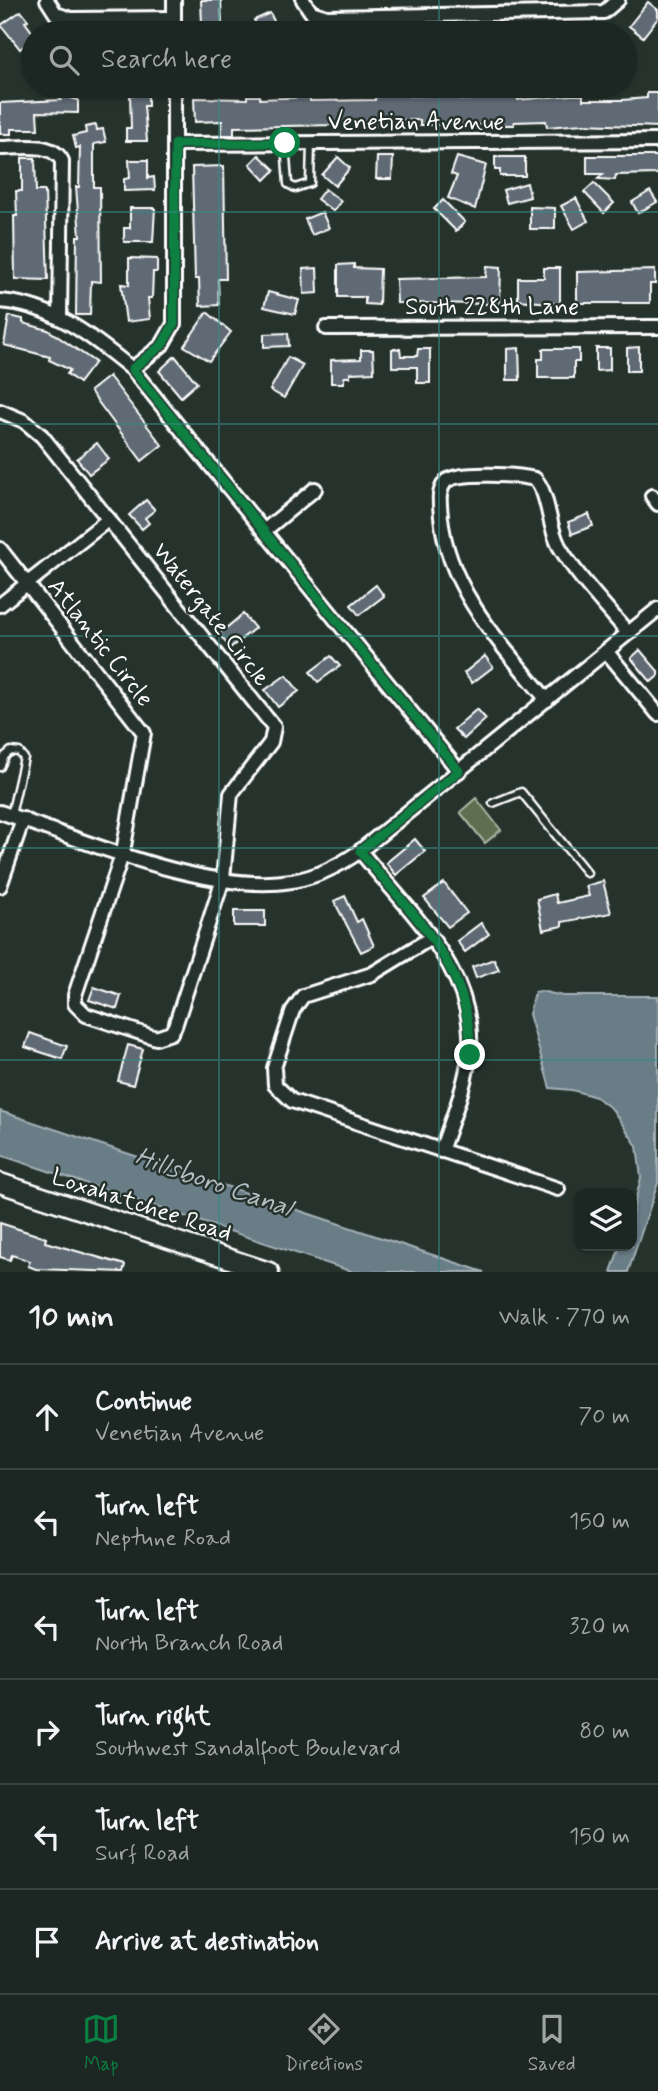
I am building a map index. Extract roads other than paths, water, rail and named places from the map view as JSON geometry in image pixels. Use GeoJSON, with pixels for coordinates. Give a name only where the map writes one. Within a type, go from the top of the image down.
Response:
{"type":"FeatureCollection","features":[{"type":"Feature","properties":{"kind":"main road","name":"Loxahatchee Road"},"geometry":{"type":"LineString","coordinates":[[0,1183],[269,1272]]}},
{"type":"Feature","properties":{"kind":"street"},"geometry":{"type":"LineString","coordinates":[[47,0],[56,14],[71,19],[174,18],[174,0]]}},
{"type":"Feature","properties":{"kind":"street"},"geometry":{"type":"LineString","coordinates":[[303,0],[311,12],[327,17],[604,12],[618,0]]}},
{"type":"Feature","properties":{"kind":"street"},"geometry":{"type":"LineString","coordinates":[[132,369],[162,345],[174,324],[174,98]]}},
{"type":"Feature","properties":{"kind":"street","name":"Venetian Avenue"},"geometry":{"type":"LineString","coordinates":[[175,144],[658,141]]}},
{"type":"Feature","properties":{"kind":"street"},"geometry":{"type":"LineString","coordinates":[[0,148],[47,148],[58,153],[62,161],[61,318]]}},
{"type":"Feature","properties":{"kind":"street"},"geometry":{"type":"LineString","coordinates":[[0,301],[19,303],[61,318],[105,347],[132,369],[459,771]]}},
{"type":"Feature","properties":{"kind":"street","name":"South 228th Lane"},"geometry":{"type":"LineString","coordinates":[[326,328],[658,327]]}},
{"type":"Feature","properties":{"kind":"street","name":"Watergate Circle"},"geometry":{"type":"LineString","coordinates":[[0,411],[33,428],[274,726],[271,742],[231,794],[223,879],[175,1026],[171,1033],[156,1038],[86,1015],[75,1004],[75,995],[123,852]]}},
{"type":"Feature","properties":{"kind":"street"},"geometry":{"type":"LineString","coordinates":[[547,700],[484,623],[453,567],[442,524],[439,497],[446,481],[459,476],[524,476],[535,480],[544,493],[548,519],[557,543],[628,633]]}},
{"type":"Feature","properties":{"kind":"street"},"geometry":{"type":"LineString","coordinates":[[264,531],[315,489]]}},
{"type":"Feature","properties":{"kind":"street"},"geometry":{"type":"LineString","coordinates":[[0,605],[109,519]]}},
{"type":"Feature","properties":{"kind":"street","name":"Atlantic Circle"},"geometry":{"type":"LineString","coordinates":[[0,550],[144,733],[123,852]]}},
{"type":"Feature","properties":{"kind":"street"},"geometry":{"type":"LineString","coordinates":[[0,886],[11,816],[161,865],[223,879],[291,881],[328,871],[360,851],[658,609]]}},
{"type":"Feature","properties":{"kind":"street"},"geometry":{"type":"LineString","coordinates":[[606,651],[658,714]]}},
{"type":"Feature","properties":{"kind":"street"},"geometry":{"type":"LineString","coordinates":[[360,851],[448,962],[461,988],[470,1035],[464,1083],[441,1151]]}},
{"type":"Feature","properties":{"kind":"street"},"geometry":{"type":"LineString","coordinates":[[431,939],[372,974],[303,996],[293,1010],[274,1068],[277,1089],[292,1101],[558,1189]]}},
{"type":"Feature","properties":{"kind":"lane"},"geometry":{"type":"LineString","coordinates":[[285,143],[286,177],[288,184],[295,188],[310,183],[311,143]]}},
{"type":"Feature","properties":{"kind":"lane"},"geometry":{"type":"LineString","coordinates":[[0,767],[5,756],[11,751],[19,752],[24,758],[11,816]]}},
{"type":"Feature","properties":{"kind":"lane"},"geometry":{"type":"LineString","coordinates":[[493,803],[522,792],[587,873]]}},
{"type":"Feature","properties":{"kind":"water"},"geometry":{"type":"Polygon","coordinates":[[[535,992],[563,996],[658,996],[658,1183],[637,1245],[637,1194],[641,1178],[637,1146],[612,1109],[596,1097],[572,1090],[550,1088],[529,1014],[535,992]]]}},
{"type":"Feature","properties":{"kind":"water","name":"Hillsboro Canal"},"geometry":{"type":"Polygon","coordinates":[[[0,1111],[484,1272],[353,1272],[0,1155],[0,1111]]]}},
{"type":"Feature","properties":{"kind":"water"},"geometry":{"type":"Polygon","coordinates":[[[618,1251],[635,1251],[628,1272],[611,1272],[618,1251]]]}}]}
